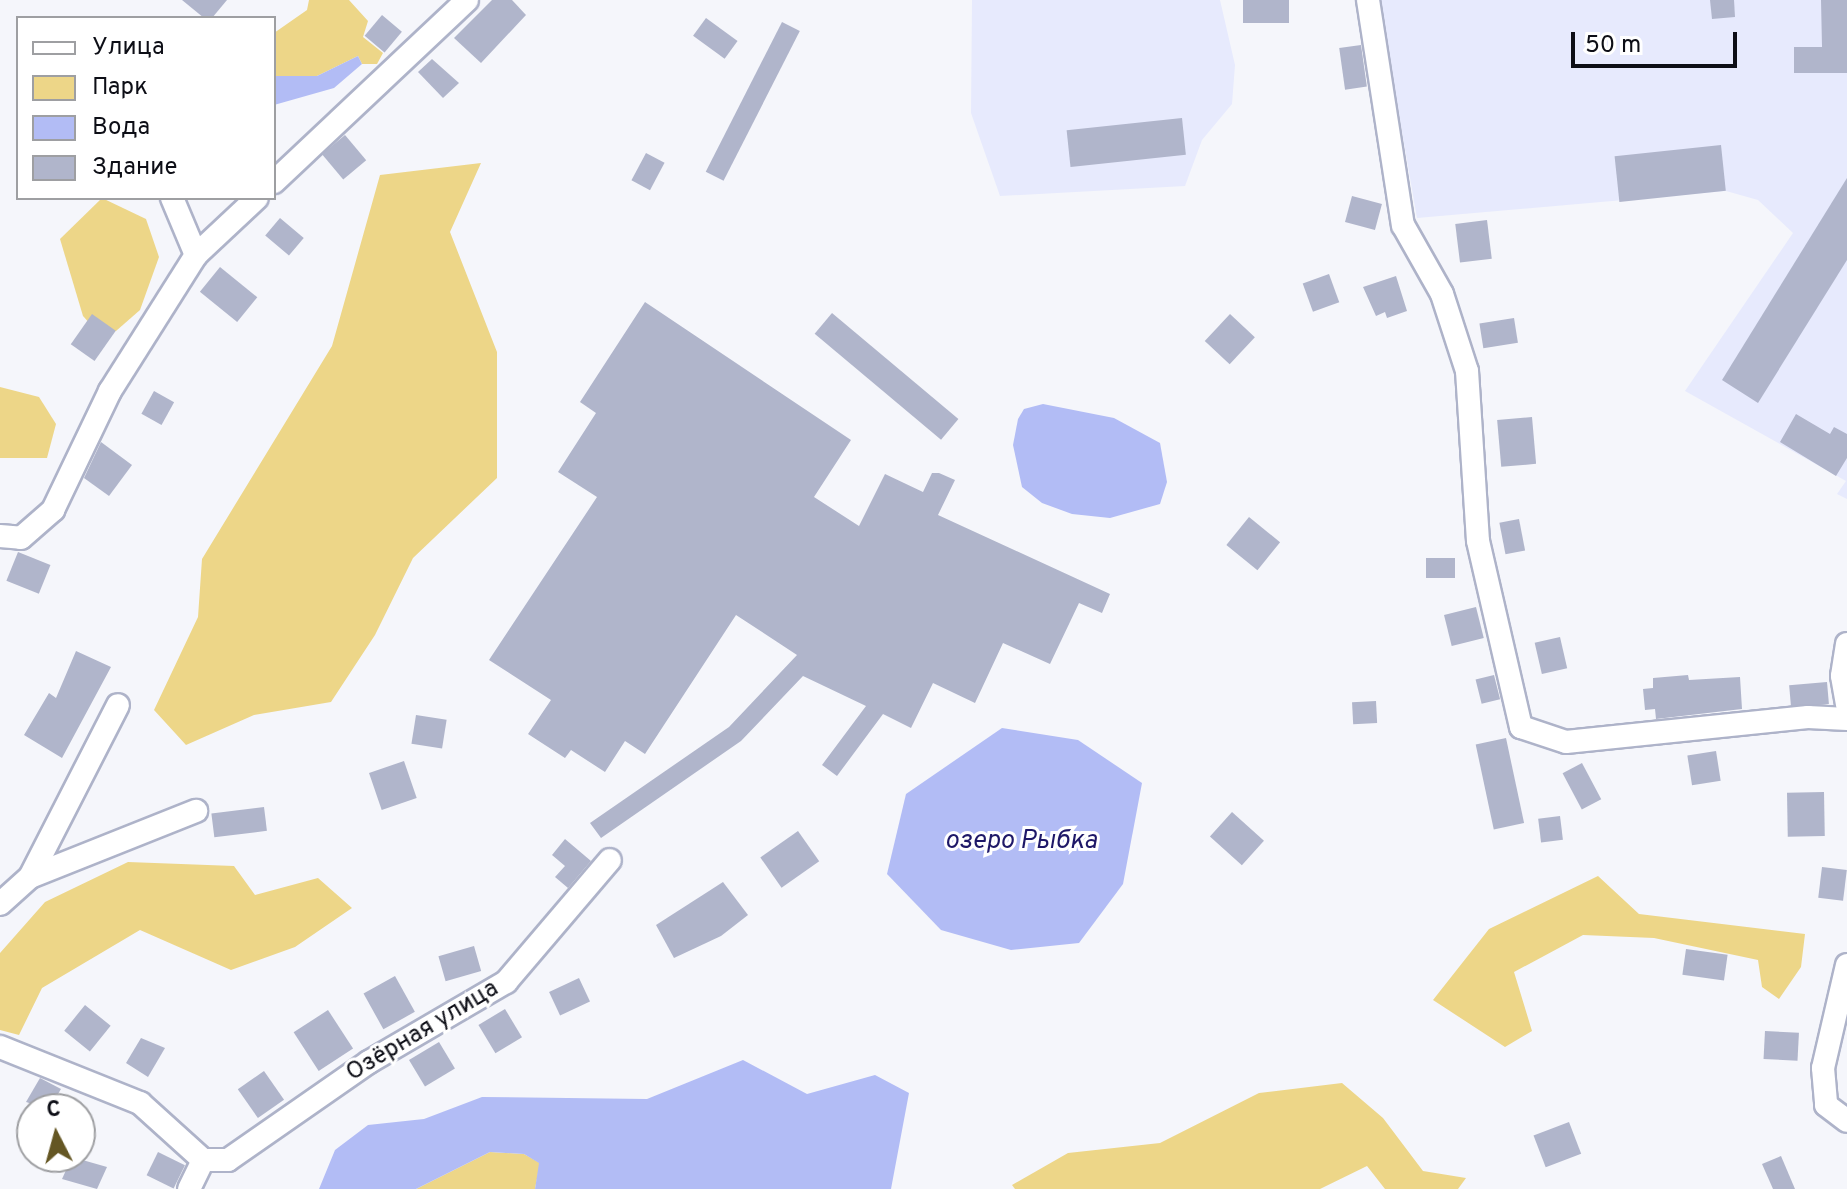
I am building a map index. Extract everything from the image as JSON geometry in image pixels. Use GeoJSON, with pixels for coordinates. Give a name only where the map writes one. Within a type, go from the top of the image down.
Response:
{"type":"FeatureCollection","features":[{"type":"Feature","properties":{"kind":"street"},"geometry":{"type":"LineString","coordinates":[[276,180],[467,0]]}},
{"type":"Feature","properties":{"kind":"street"},"geometry":{"type":"LineString","coordinates":[[1368,0],[1403,225],[1442,294],[1467,371],[1478,541],[1521,727],[1566,742],[1808,717],[1847,719]]}},
{"type":"Feature","properties":{"kind":"street"},"geometry":{"type":"LineString","coordinates":[[173,200],[196,255]]}},
{"type":"Feature","properties":{"kind":"street"},"geometry":{"type":"LineString","coordinates":[[0,536],[21,538],[53,510],[110,391],[196,255],[255,200]]}},
{"type":"Feature","properties":{"kind":"street"},"geometry":{"type":"LineString","coordinates":[[1847,644],[1842,676],[1847,705]]}},
{"type":"Feature","properties":{"kind":"street"},"geometry":{"type":"LineString","coordinates":[[30,877],[118,705]]}},
{"type":"Feature","properties":{"kind":"street"},"geometry":{"type":"LineString","coordinates":[[0,904],[30,877],[196,811]]}},
{"type":"Feature","properties":{"kind":"street","name":"Озёрная улица"},"geometry":{"type":"LineString","coordinates":[[203,1160],[228,1160],[369,1062],[506,982],[610,860]]}},
{"type":"Feature","properties":{"kind":"street"},"geometry":{"type":"LineString","coordinates":[[1847,965],[1823,1068],[1826,1105],[1847,1121]]}},
{"type":"Feature","properties":{"kind":"street"},"geometry":{"type":"LineString","coordinates":[[0,1047],[140,1103],[203,1160],[189,1189]]}},
{"type":"Feature","properties":{"kind":"shaded area"},"geometry":{"type":"Polygon","coordinates":[[[972,0],[1220,0],[1235,65],[1232,104],[1202,140],[1185,186],[1000,196],[971,113],[972,0]]]}},
{"type":"Feature","properties":{"kind":"shaded area"},"geometry":{"type":"Polygon","coordinates":[[[1379,0],[1847,0],[1847,499],[1837,494],[1846,481],[1685,391],[1793,233],[1758,200],[1726,191],[1417,218],[1379,0]]]}},
{"type":"Feature","properties":{"kind":"green space"},"geometry":{"type":"Polygon","coordinates":[[[309,0],[349,0],[368,21],[363,37],[383,53],[377,64],[362,64],[358,56],[317,76],[276,76],[276,32],[307,10],[309,0]]]}},
{"type":"Feature","properties":{"kind":"green space"},"geometry":{"type":"Polygon","coordinates":[[[481,163],[450,232],[497,352],[497,478],[413,558],[375,635],[331,702],[254,715],[186,745],[154,710],[198,617],[202,559],[332,346],[380,175],[481,163]]]}},
{"type":"Feature","properties":{"kind":"green space"},"geometry":{"type":"Polygon","coordinates":[[[100,200],[146,219],[159,257],[140,310],[116,331],[100,335],[83,316],[60,239],[100,200]]]}},
{"type":"Feature","properties":{"kind":"green space"},"geometry":{"type":"Polygon","coordinates":[[[0,387],[39,397],[56,424],[47,458],[0,458],[0,387]]]}},
{"type":"Feature","properties":{"kind":"green space"},"geometry":{"type":"Polygon","coordinates":[[[128,862],[234,866],[255,895],[318,878],[352,908],[295,947],[231,970],[140,930],[42,988],[19,1035],[0,1030],[0,953],[45,902],[128,862]]]}},
{"type":"Feature","properties":{"kind":"green space"},"geometry":{"type":"Polygon","coordinates":[[[1598,876],[1639,914],[1805,934],[1801,967],[1779,999],[1762,987],[1758,960],[1654,938],[1583,935],[1514,972],[1532,1031],[1505,1047],[1433,1000],[1489,929],[1598,876]]]}},
{"type":"Feature","properties":{"kind":"green space"},"geometry":{"type":"Polygon","coordinates":[[[1342,1083],[1383,1118],[1423,1171],[1466,1178],[1458,1189],[1385,1189],[1367,1166],[1320,1189],[1015,1189],[1012,1185],[1068,1153],[1160,1143],[1259,1093],[1342,1083]]]}},
{"type":"Feature","properties":{"kind":"green space"},"geometry":{"type":"Polygon","coordinates":[[[490,1152],[524,1154],[540,1163],[535,1189],[416,1189],[490,1152]]]}},
{"type":"Feature","properties":{"kind":"water"},"geometry":{"type":"Polygon","coordinates":[[[358,56],[362,64],[334,88],[276,104],[276,76],[317,76],[358,56]]]}},
{"type":"Feature","properties":{"kind":"water"},"geometry":{"type":"Polygon","coordinates":[[[1043,404],[1114,418],[1160,443],[1167,482],[1160,504],[1110,518],[1072,514],[1042,503],[1022,487],[1013,445],[1018,419],[1024,409],[1043,404]]]}},
{"type":"Feature","properties":{"kind":"water","name":"озеро Рыбка"},"geometry":{"type":"Polygon","coordinates":[[[1002,728],[1078,740],[1142,783],[1123,884],[1079,943],[1011,950],[941,930],[887,874],[906,794],[1002,728]]]}},
{"type":"Feature","properties":{"kind":"water"},"geometry":{"type":"Polygon","coordinates":[[[743,1060],[807,1094],[875,1075],[909,1093],[891,1189],[535,1189],[539,1163],[524,1154],[490,1152],[416,1189],[319,1189],[335,1150],[368,1125],[424,1119],[482,1097],[647,1099],[743,1060]]]}},
{"type":"Feature","properties":{"kind":"building"},"geometry":{"type":"Polygon","coordinates":[[[182,0],[227,0],[214,16],[202,16],[182,0]]]}},
{"type":"Feature","properties":{"kind":"building"},"geometry":{"type":"Polygon","coordinates":[[[492,0],[512,0],[526,15],[481,63],[454,38],[492,0]]]}},
{"type":"Feature","properties":{"kind":"building"},"geometry":{"type":"Polygon","coordinates":[[[1243,0],[1289,0],[1289,23],[1243,23],[1243,0]]]}},
{"type":"Feature","properties":{"kind":"building"},"geometry":{"type":"Polygon","coordinates":[[[1710,0],[1734,0],[1735,17],[1712,19],[1710,0]]]}},
{"type":"Feature","properties":{"kind":"building"},"geometry":{"type":"Polygon","coordinates":[[[1821,0],[1847,0],[1847,73],[1794,73],[1794,47],[1822,47],[1821,0]]]}},
{"type":"Feature","properties":{"kind":"building"},"geometry":{"type":"Polygon","coordinates":[[[382,15],[402,32],[385,52],[365,36],[382,15]]]}},
{"type":"Feature","properties":{"kind":"building"},"geometry":{"type":"Polygon","coordinates":[[[706,18],[738,41],[725,59],[693,36],[706,18]]]}},
{"type":"Feature","properties":{"kind":"building"},"geometry":{"type":"Polygon","coordinates":[[[782,22],[800,31],[724,181],[706,172],[782,22]]]}},
{"type":"Feature","properties":{"kind":"building"},"geometry":{"type":"Polygon","coordinates":[[[1361,45],[1367,87],[1345,90],[1339,48],[1361,45]]]}},
{"type":"Feature","properties":{"kind":"building"},"geometry":{"type":"Polygon","coordinates":[[[432,59],[459,83],[443,98],[418,72],[432,59]]]}},
{"type":"Feature","properties":{"kind":"building"},"geometry":{"type":"Polygon","coordinates":[[[1182,118],[1186,155],[1071,167],[1067,130],[1182,118]]]}},
{"type":"Feature","properties":{"kind":"building"},"geometry":{"type":"Polygon","coordinates":[[[345,135],[366,160],[343,180],[322,154],[345,135]]]}},
{"type":"Feature","properties":{"kind":"building"},"geometry":{"type":"Polygon","coordinates":[[[1721,145],[1726,191],[1619,202],[1615,156],[1721,145]]]}},
{"type":"Feature","properties":{"kind":"building"},"geometry":{"type":"Polygon","coordinates":[[[646,153],[665,163],[650,190],[631,180],[646,153]]]}},
{"type":"Feature","properties":{"kind":"building"},"geometry":{"type":"Polygon","coordinates":[[[1847,178],[1847,260],[1758,403],[1722,380],[1847,178]]]}},
{"type":"Feature","properties":{"kind":"building"},"geometry":{"type":"Polygon","coordinates":[[[1352,196],[1382,204],[1375,230],[1345,222],[1352,196]]]}},
{"type":"Feature","properties":{"kind":"building"},"geometry":{"type":"Polygon","coordinates":[[[280,218],[304,238],[289,256],[265,236],[280,218]]]}},
{"type":"Feature","properties":{"kind":"building"},"geometry":{"type":"Polygon","coordinates":[[[1487,220],[1492,259],[1460,263],[1455,224],[1487,220]]]}},
{"type":"Feature","properties":{"kind":"building"},"geometry":{"type":"Polygon","coordinates":[[[220,267],[257,297],[237,322],[200,292],[220,267]]]}},
{"type":"Feature","properties":{"kind":"building"},"geometry":{"type":"Polygon","coordinates":[[[1329,274],[1339,302],[1313,312],[1303,284],[1329,274]]]}},
{"type":"Feature","properties":{"kind":"building"},"geometry":{"type":"Polygon","coordinates":[[[1396,276],[1407,311],[1387,318],[1385,312],[1376,316],[1363,287],[1396,276]]]}},
{"type":"Feature","properties":{"kind":"building"},"geometry":{"type":"Polygon","coordinates":[[[645,302],[851,440],[814,497],[859,526],[885,474],[923,492],[932,473],[939,473],[955,480],[938,515],[1110,594],[1102,613],[1079,603],[1050,664],[1003,643],[975,703],[933,683],[911,728],[883,714],[837,776],[822,765],[866,706],[803,676],[741,741],[601,838],[590,823],[729,727],[797,655],[736,615],[645,754],[625,741],[605,772],[571,750],[565,758],[528,734],[551,700],[489,660],[597,497],[558,472],[596,413],[580,402],[645,302]]]}},
{"type":"Feature","properties":{"kind":"building"},"geometry":{"type":"Polygon","coordinates":[[[832,313],[958,419],[941,440],[815,334],[832,313]]]}},
{"type":"Feature","properties":{"kind":"building"},"geometry":{"type":"Polygon","coordinates":[[[92,314],[116,331],[95,361],[71,344],[92,314]]]}},
{"type":"Feature","properties":{"kind":"building"},"geometry":{"type":"Polygon","coordinates":[[[1230,314],[1255,337],[1230,364],[1205,341],[1230,314]]]}},
{"type":"Feature","properties":{"kind":"building"},"geometry":{"type":"Polygon","coordinates":[[[1514,318],[1518,343],[1483,348],[1479,323],[1514,318]]]}},
{"type":"Feature","properties":{"kind":"building"},"geometry":{"type":"Polygon","coordinates":[[[154,391],[174,402],[162,425],[141,414],[154,391]]]}},
{"type":"Feature","properties":{"kind":"building"},"geometry":{"type":"Polygon","coordinates":[[[1796,414],[1830,434],[1834,427],[1847,434],[1847,458],[1836,476],[1780,442],[1796,414]]]}},
{"type":"Feature","properties":{"kind":"building"},"geometry":{"type":"Polygon","coordinates":[[[1532,417],[1536,464],[1501,467],[1497,420],[1532,417]]]}},
{"type":"Feature","properties":{"kind":"building"},"geometry":{"type":"Polygon","coordinates":[[[101,442],[132,465],[109,496],[84,478],[101,442]]]}},
{"type":"Feature","properties":{"kind":"building"},"geometry":{"type":"Polygon","coordinates":[[[1249,517],[1280,542],[1257,570],[1226,545],[1249,517]]]}},
{"type":"Feature","properties":{"kind":"building"},"geometry":{"type":"Polygon","coordinates":[[[1519,519],[1525,550],[1505,554],[1499,523],[1519,519]]]}},
{"type":"Feature","properties":{"kind":"building"},"geometry":{"type":"Polygon","coordinates":[[[18,552],[50,565],[39,594],[6,581],[18,552]]]}},
{"type":"Feature","properties":{"kind":"building"},"geometry":{"type":"Polygon","coordinates":[[[1426,558],[1455,558],[1455,578],[1426,578],[1426,558]]]}},
{"type":"Feature","properties":{"kind":"building"},"geometry":{"type":"Polygon","coordinates":[[[1476,607],[1484,638],[1452,646],[1444,615],[1476,607]]]}},
{"type":"Feature","properties":{"kind":"building"},"geometry":{"type":"Polygon","coordinates":[[[1560,637],[1567,668],[1542,674],[1535,643],[1560,637]]]}},
{"type":"Feature","properties":{"kind":"building"},"geometry":{"type":"Polygon","coordinates":[[[76,651],[111,667],[62,758],[24,735],[49,693],[56,698],[76,651]]]}},
{"type":"Feature","properties":{"kind":"building"},"geometry":{"type":"Polygon","coordinates":[[[1494,675],[1500,699],[1482,704],[1476,680],[1494,675]]]}},
{"type":"Feature","properties":{"kind":"building"},"geometry":{"type":"Polygon","coordinates":[[[1688,675],[1689,680],[1740,677],[1742,709],[1656,719],[1655,709],[1645,710],[1643,689],[1653,688],[1653,678],[1688,675]]]}},
{"type":"Feature","properties":{"kind":"building"},"geometry":{"type":"Polygon","coordinates":[[[1827,682],[1829,704],[1791,707],[1789,685],[1827,682]]]}},
{"type":"Feature","properties":{"kind":"building"},"geometry":{"type":"Polygon","coordinates":[[[1376,701],[1377,723],[1353,724],[1352,702],[1376,701]]]}},
{"type":"Feature","properties":{"kind":"building"},"geometry":{"type":"Polygon","coordinates":[[[416,715],[447,720],[442,748],[411,744],[416,715]]]}},
{"type":"Feature","properties":{"kind":"building"},"geometry":{"type":"Polygon","coordinates":[[[1506,738],[1524,823],[1494,830],[1476,744],[1506,738]]]}},
{"type":"Feature","properties":{"kind":"building"},"geometry":{"type":"Polygon","coordinates":[[[1716,751],[1721,781],[1692,785],[1687,756],[1716,751]]]}},
{"type":"Feature","properties":{"kind":"building"},"geometry":{"type":"Polygon","coordinates":[[[404,761],[417,798],[382,810],[369,773],[404,761]]]}},
{"type":"Feature","properties":{"kind":"building"},"geometry":{"type":"Polygon","coordinates":[[[1582,763],[1601,799],[1582,810],[1563,773],[1582,763]]]}},
{"type":"Feature","properties":{"kind":"building"},"geometry":{"type":"Polygon","coordinates":[[[1824,792],[1825,836],[1788,837],[1787,793],[1824,792]]]}},
{"type":"Feature","properties":{"kind":"building"},"geometry":{"type":"Polygon","coordinates":[[[264,807],[267,831],[214,837],[211,813],[264,807]]]}},
{"type":"Feature","properties":{"kind":"building"},"geometry":{"type":"Polygon","coordinates":[[[1232,812],[1264,841],[1242,865],[1210,837],[1232,812]]]}},
{"type":"Feature","properties":{"kind":"building"},"geometry":{"type":"Polygon","coordinates":[[[1560,816],[1563,840],[1541,843],[1538,819],[1560,816]]]}},
{"type":"Feature","properties":{"kind":"building"},"geometry":{"type":"Polygon","coordinates":[[[798,831],[819,861],[782,888],[760,857],[798,831]]]}},
{"type":"Feature","properties":{"kind":"building"},"geometry":{"type":"Polygon","coordinates":[[[565,839],[591,861],[568,888],[555,877],[565,866],[552,855],[565,839]]]}},
{"type":"Feature","properties":{"kind":"building"},"geometry":{"type":"Polygon","coordinates":[[[1822,867],[1847,870],[1843,901],[1818,898],[1822,867]]]}},
{"type":"Feature","properties":{"kind":"building"},"geometry":{"type":"Polygon","coordinates":[[[723,882],[748,915],[721,936],[674,958],[656,925],[723,882]]]}},
{"type":"Feature","properties":{"kind":"building"},"geometry":{"type":"Polygon","coordinates":[[[474,946],[481,971],[446,981],[438,956],[474,946]]]}},
{"type":"Feature","properties":{"kind":"building"},"geometry":{"type":"Polygon","coordinates":[[[1686,949],[1728,955],[1724,981],[1682,975],[1686,949]]]}},
{"type":"Feature","properties":{"kind":"building"},"geometry":{"type":"Polygon","coordinates":[[[395,976],[415,1012],[383,1029],[364,993],[395,976]]]}},
{"type":"Feature","properties":{"kind":"building"},"geometry":{"type":"Polygon","coordinates":[[[579,978],[590,1002],[560,1016],[549,992],[579,978]]]}},
{"type":"Feature","properties":{"kind":"building"},"geometry":{"type":"Polygon","coordinates":[[[85,1005],[111,1026],[90,1051],[64,1031],[85,1005]]]}},
{"type":"Feature","properties":{"kind":"building"},"geometry":{"type":"Polygon","coordinates":[[[505,1009],[522,1037],[495,1053],[478,1025],[505,1009]]]}},
{"type":"Feature","properties":{"kind":"building"},"geometry":{"type":"Polygon","coordinates":[[[328,1010],[353,1049],[319,1071],[294,1032],[328,1010]]]}},
{"type":"Feature","properties":{"kind":"building"},"geometry":{"type":"Polygon","coordinates":[[[1765,1031],[1799,1033],[1797,1061],[1764,1059],[1765,1031]]]}},
{"type":"Feature","properties":{"kind":"building"},"geometry":{"type":"Polygon","coordinates":[[[141,1038],[165,1048],[148,1077],[126,1063],[141,1038]]]}},
{"type":"Feature","properties":{"kind":"building"},"geometry":{"type":"Polygon","coordinates":[[[439,1042],[455,1069],[425,1087],[409,1060],[439,1042]]]}},
{"type":"Feature","properties":{"kind":"building"},"geometry":{"type":"Polygon","coordinates":[[[264,1071],[284,1100],[258,1118],[238,1089],[264,1071]]]}},
{"type":"Feature","properties":{"kind":"building"},"geometry":{"type":"Polygon","coordinates":[[[40,1078],[61,1089],[59,1093],[31,1093],[40,1078]]]}},
{"type":"Feature","properties":{"kind":"building"},"geometry":{"type":"Polygon","coordinates":[[[1569,1122],[1581,1154],[1546,1167],[1534,1136],[1569,1122]]]}},
{"type":"Feature","properties":{"kind":"building"},"geometry":{"type":"Polygon","coordinates":[[[158,1152],[185,1165],[174,1189],[147,1175],[158,1152]]]}},
{"type":"Feature","properties":{"kind":"building"},"geometry":{"type":"Polygon","coordinates":[[[1781,1156],[1795,1189],[1773,1189],[1762,1164],[1781,1156]]]}},
{"type":"Feature","properties":{"kind":"building"},"geometry":{"type":"Polygon","coordinates":[[[96,1164],[107,1167],[97,1189],[62,1179],[65,1173],[96,1173],[96,1164]]]}}]}
